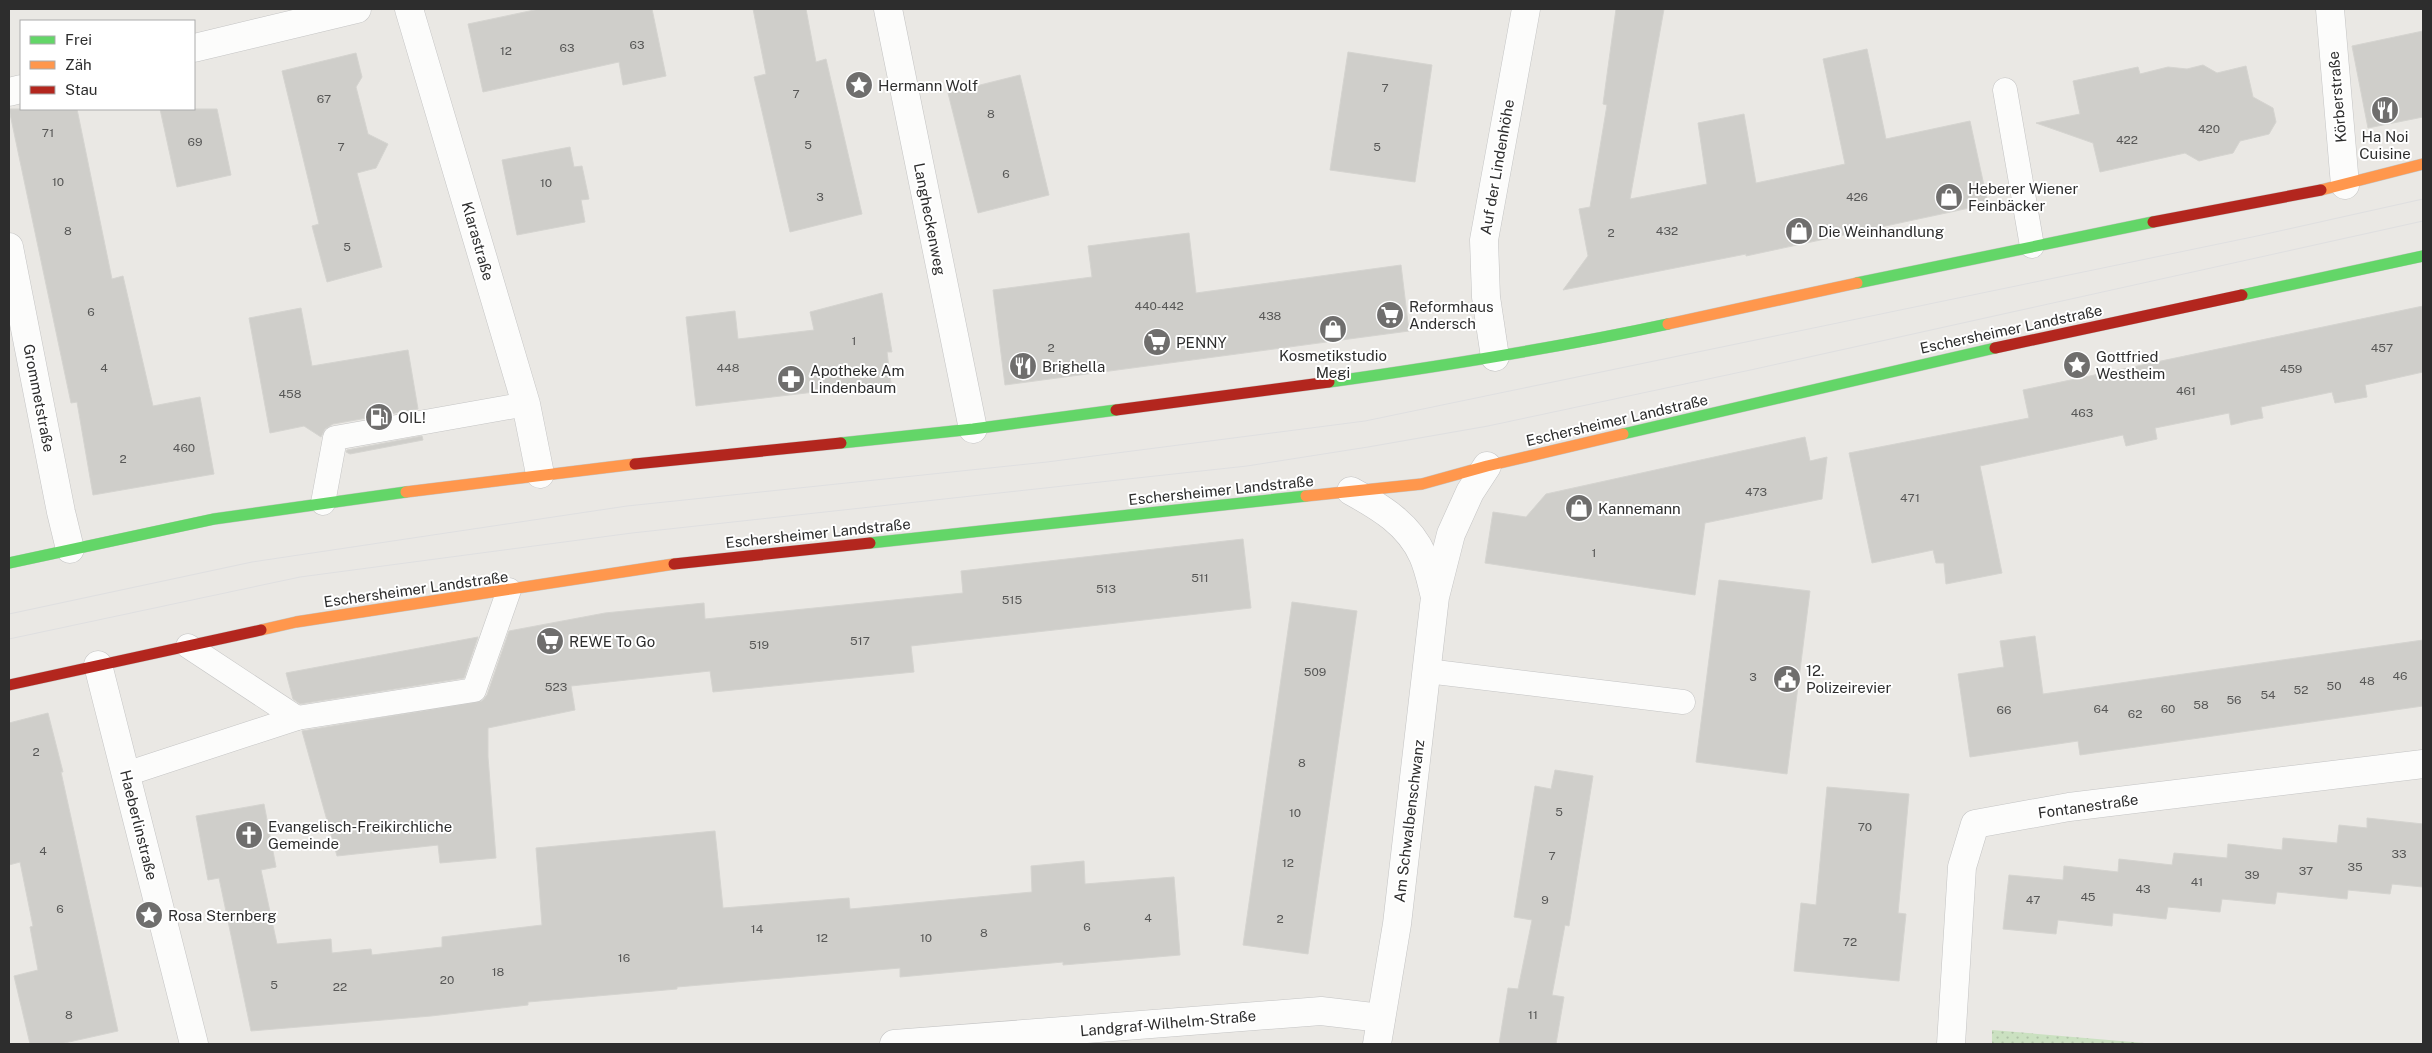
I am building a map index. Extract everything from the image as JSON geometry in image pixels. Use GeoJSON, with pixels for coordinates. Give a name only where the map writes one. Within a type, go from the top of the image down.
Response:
{"type":"FeatureCollection","features":[{"type":"Feature","properties":{"kind":"main road"},"geometry":{"type":"LineString","coordinates":[[9,563],[214,520],[323,504],[540,474],[973,428],[1317,384],[1580,343],[2032,246],[2345,185],[2423,164]]}},
{"type":"Feature","properties":{"kind":"main road","name":"Eschersheimer Landstraße"},"geometry":{"type":"LineString","coordinates":[[9,685],[296,622],[667,565],[1422,484],[1487,466],[1983,350],[2423,256]]}},
{"type":"Feature","properties":{"kind":"street"},"geometry":{"type":"LineString","coordinates":[[195,48],[357,9]]}},
{"type":"Feature","properties":{"kind":"street","name":"Klarastraße"},"geometry":{"type":"LineString","coordinates":[[410,9],[526,404],[540,474]]}},
{"type":"Feature","properties":{"kind":"street","name":"Langheckenweg"},"geometry":{"type":"LineString","coordinates":[[888,9],[973,428]]}},
{"type":"Feature","properties":{"kind":"street","name":"Auf der Lindenhöhe"},"geometry":{"type":"LineString","coordinates":[[1495,357],[1486,297],[1484,240],[1526,9]]}},
{"type":"Feature","properties":{"kind":"street","name":"Körberstraße"},"geometry":{"type":"LineString","coordinates":[[2330,9],[2345,185]]}},
{"type":"Feature","properties":{"kind":"street","name":"Grommetstraße"},"geometry":{"type":"LineString","coordinates":[[9,247],[70,549]]}},
{"type":"Feature","properties":{"kind":"street","name":"Am Schwalbenschwanz"},"geometry":{"type":"LineString","coordinates":[[1377,1044],[1397,924],[1436,597],[1446,550],[1454,527],[1470,492],[1487,466]]}},
{"type":"Feature","properties":{"kind":"street","name":"Am Schwalbenschwanz"},"geometry":{"type":"LineString","coordinates":[[1351,491],[1377,505],[1406,528],[1423,555],[1436,597]]}},
{"type":"Feature","properties":{"kind":"street","name":"Haeberlinstraße"},"geometry":{"type":"LineString","coordinates":[[98,665],[194,1044]]}},
{"type":"Feature","properties":{"kind":"street","name":"Fontanestraße"},"geometry":{"type":"LineString","coordinates":[[1951,1044],[1962,867],[1975,824],[2069,807],[2423,764]]}},
{"type":"Feature","properties":{"kind":"street","name":"Landgraf-Wilhelm-Straße"},"geometry":{"type":"LineString","coordinates":[[894,1044],[1321,1010],[1381,1018]]}},
{"type":"Feature","properties":{"kind":"lane"},"geometry":{"type":"LineString","coordinates":[[2005,90],[2032,246]]}},
{"type":"Feature","properties":{"kind":"lane"},"geometry":{"type":"LineString","coordinates":[[323,504],[335,438],[526,404]]}},
{"type":"Feature","properties":{"kind":"lane"},"geometry":{"type":"LineString","coordinates":[[126,774],[297,718],[474,690],[509,590]]}},
{"type":"Feature","properties":{"kind":"lane"},"geometry":{"type":"LineString","coordinates":[[188,646],[297,718]]}},
{"type":"Feature","properties":{"kind":"lane"},"geometry":{"type":"LineString","coordinates":[[1427,671],[1683,702]]}},
{"type":"Feature","properties":{"kind":"green space"},"geometry":{"type":"Polygon","coordinates":[[[1992,1030],[2156,1044],[1992,1044],[1992,1030]]]}},
{"type":"Feature","properties":{"kind":"building"},"geometry":{"type":"Polygon","coordinates":[[[539,9],[652,9],[666,76],[623,85],[619,62],[483,92],[468,24],[539,9]]]}},
{"type":"Feature","properties":{"kind":"building"},"geometry":{"type":"Polygon","coordinates":[[[753,9],[806,9],[816,62],[826,59],[862,214],[790,232],[754,77],[766,74],[753,9]]]}},
{"type":"Feature","properties":{"kind":"building"},"geometry":{"type":"Polygon","coordinates":[[[1616,9],[1664,9],[1630,199],[1707,184],[1698,123],[1744,114],[1756,183],[1845,164],[1823,59],[1867,49],[1886,139],[1970,121],[1988,204],[1746,256],[1746,254],[1563,290],[1588,256],[1579,209],[1590,207],[1607,105],[1603,104],[1616,9]]]}},
{"type":"Feature","properties":{"kind":"building"},"geometry":{"type":"Polygon","coordinates":[[[2423,31],[2423,117],[2368,128],[2352,46],[2423,31]]]}},
{"type":"Feature","properties":{"kind":"building"},"geometry":{"type":"Polygon","coordinates":[[[1348,52],[1432,65],[1415,182],[1330,170],[1348,52]]]}},
{"type":"Feature","properties":{"kind":"building"},"geometry":{"type":"Polygon","coordinates":[[[356,53],[362,77],[356,87],[368,134],[388,144],[376,168],[357,173],[382,267],[327,282],[312,226],[319,224],[282,71],[356,53]]]}},
{"type":"Feature","properties":{"kind":"building"},"geometry":{"type":"Polygon","coordinates":[[[2203,65],[2217,73],[2246,66],[2253,97],[2273,108],[2276,122],[2269,134],[2240,141],[2233,153],[2199,161],[2185,153],[2100,172],[2093,143],[2036,123],[2080,114],[2073,81],[2138,67],[2140,74],[2168,67],[2187,69],[2203,65]]]}},
{"type":"Feature","properties":{"kind":"building"},"geometry":{"type":"Polygon","coordinates":[[[1020,75],[1049,195],[978,213],[948,93],[1020,75]]]}},
{"type":"Feature","properties":{"kind":"building"},"geometry":{"type":"Polygon","coordinates":[[[9,109],[77,110],[112,279],[123,276],[153,406],[200,397],[214,474],[93,495],[77,402],[71,403],[9,109]]]}},
{"type":"Feature","properties":{"kind":"building"},"geometry":{"type":"Polygon","coordinates":[[[217,109],[231,175],[177,187],[160,110],[217,109]]]}},
{"type":"Feature","properties":{"kind":"building"},"geometry":{"type":"Polygon","coordinates":[[[570,147],[574,167],[582,166],[589,199],[581,200],[585,222],[517,235],[502,160],[570,147]]]}},
{"type":"Feature","properties":{"kind":"building"},"geometry":{"type":"Polygon","coordinates":[[[1189,233],[1196,293],[1401,265],[1409,331],[1005,385],[993,290],[1092,277],[1088,246],[1189,233]]]}},
{"type":"Feature","properties":{"kind":"building"},"geometry":{"type":"Polygon","coordinates":[[[882,293],[892,352],[887,352],[891,383],[696,406],[686,317],[735,311],[738,339],[814,330],[810,312],[882,293]]]}},
{"type":"Feature","properties":{"kind":"building"},"geometry":{"type":"Polygon","coordinates":[[[2423,306],[2423,372],[2365,385],[2367,397],[2335,403],[2332,392],[2261,407],[2263,418],[2231,425],[2229,413],[2155,428],[2157,439],[2126,446],[2123,435],[1980,466],[2002,573],[1946,584],[1944,563],[1936,563],[1933,550],[1872,563],[1849,453],[2029,418],[2023,390],[2423,306]]]}},
{"type":"Feature","properties":{"kind":"building"},"geometry":{"type":"Polygon","coordinates":[[[301,308],[312,366],[408,350],[418,409],[333,424],[325,429],[321,437],[304,426],[270,433],[249,318],[301,308]]]}},
{"type":"Feature","properties":{"kind":"building"},"geometry":{"type":"Polygon","coordinates":[[[422,436],[423,440],[350,454],[346,452],[347,450],[422,436]]]}},
{"type":"Feature","properties":{"kind":"building"},"geometry":{"type":"Polygon","coordinates":[[[1805,437],[1810,461],[1827,457],[1822,499],[1705,523],[1695,595],[1485,563],[1493,512],[1526,517],[1546,494],[1805,437]]]}},
{"type":"Feature","properties":{"kind":"building"},"geometry":{"type":"Polygon","coordinates":[[[1243,539],[1251,608],[911,646],[914,672],[713,692],[710,671],[571,686],[575,710],[488,728],[488,757],[496,858],[440,863],[438,845],[337,856],[302,731],[482,701],[487,695],[509,631],[605,613],[704,603],[705,619],[963,593],[961,571],[1243,539]]]}},
{"type":"Feature","properties":{"kind":"building"},"geometry":{"type":"Polygon","coordinates":[[[1719,580],[1810,591],[1787,774],[1696,762],[1719,580]]]}},
{"type":"Feature","properties":{"kind":"building"},"geometry":{"type":"Polygon","coordinates":[[[1292,602],[1357,611],[1308,954],[1243,945],[1292,602]]]}},
{"type":"Feature","properties":{"kind":"building"},"geometry":{"type":"Polygon","coordinates":[[[2035,636],[2043,694],[2423,640],[2423,706],[2080,755],[2078,741],[1970,757],[1958,674],[2004,667],[2000,641],[2035,636]]]}},
{"type":"Feature","properties":{"kind":"building"},"geometry":{"type":"Polygon","coordinates":[[[478,637],[464,678],[300,704],[293,699],[286,673],[478,637]]]}},
{"type":"Feature","properties":{"kind":"building"},"geometry":{"type":"Polygon","coordinates":[[[48,713],[63,772],[61,772],[118,1031],[60,1044],[30,1044],[14,976],[38,970],[30,927],[33,926],[20,862],[9,865],[9,723],[48,713]]]}},
{"type":"Feature","properties":{"kind":"building"},"geometry":{"type":"Polygon","coordinates":[[[1555,770],[1593,776],[1569,926],[1565,925],[1552,995],[1564,997],[1556,1044],[1499,1044],[1508,988],[1518,989],[1532,920],[1514,917],[1535,786],[1551,789],[1555,770]]]}},
{"type":"Feature","properties":{"kind":"building"},"geometry":{"type":"Polygon","coordinates":[[[1827,787],[1909,794],[1898,913],[1906,914],[1899,981],[1794,971],[1801,903],[1816,905],[1827,787]]]}},
{"type":"Feature","properties":{"kind":"building"},"geometry":{"type":"Polygon","coordinates":[[[264,804],[276,867],[261,870],[277,944],[331,939],[332,953],[371,949],[372,955],[442,947],[442,937],[542,925],[536,848],[715,831],[723,908],[849,898],[850,909],[1032,892],[1031,866],[1084,861],[1085,884],[1174,877],[1180,955],[1063,965],[1063,962],[900,977],[900,968],[677,987],[677,989],[528,1002],[528,1005],[431,1016],[251,1031],[219,878],[208,880],[196,816],[264,804]]]}},
{"type":"Feature","properties":{"kind":"building"},"geometry":{"type":"Polygon","coordinates":[[[2367,818],[2423,824],[2423,887],[2392,884],[2390,894],[2348,890],[2347,899],[2277,892],[2275,904],[2222,899],[2220,912],[2168,907],[2166,919],[2113,913],[2112,926],[2058,920],[2056,934],[2003,929],[2009,875],[2063,880],[2064,866],[2118,872],[2119,859],[2172,865],[2174,853],[2227,858],[2228,844],[2282,850],[2283,838],[2337,843],[2339,825],[2367,828],[2367,818]]]}},
{"type":"Feature","properties":{"kind":"tram line"},"geometry":{"type":"LineString","coordinates":[[9,614],[252,562],[627,506],[1047,462],[1365,421],[2257,236],[2423,199]]}},
{"type":"Feature","properties":{"kind":"tram line"},"geometry":{"type":"LineString","coordinates":[[9,639],[300,577],[632,533],[1247,466],[1368,447],[1488,426],[1755,369],[2423,221]]}},
{"type":"Feature","properties":{"kind":"traffic: fast"},"geometry":{"type":"LineString","coordinates":[[1857,283],[2153,222]]}},
{"type":"Feature","properties":{"kind":"traffic: fast"},"geometry":{"type":"LineString","coordinates":[[2242,295],[2423,256]]}},
{"type":"Feature","properties":{"kind":"traffic: fast"},"geometry":{"type":"LineString","coordinates":[[1329,382],[1499,356],[1668,324]]}},
{"type":"Feature","properties":{"kind":"traffic: fast"},"geometry":{"type":"LineString","coordinates":[[1623,434],[1995,348]]}},
{"type":"Feature","properties":{"kind":"traffic: fast"},"geometry":{"type":"LineString","coordinates":[[841,443],[973,429],[1116,410]]}},
{"type":"Feature","properties":{"kind":"traffic: fast"},"geometry":{"type":"LineString","coordinates":[[9,563],[214,519],[406,492]]}},
{"type":"Feature","properties":{"kind":"traffic: fast"},"geometry":{"type":"LineString","coordinates":[[870,543],[1306,496]]}},
{"type":"Feature","properties":{"kind":"traffic: slow"},"geometry":{"type":"LineString","coordinates":[[2321,190],[2423,164]]}},
{"type":"Feature","properties":{"kind":"traffic: slow"},"geometry":{"type":"LineString","coordinates":[[1668,324],[1857,283]]}},
{"type":"Feature","properties":{"kind":"traffic: slow"},"geometry":{"type":"LineString","coordinates":[[1306,496],[1422,484],[1487,466],[1623,434]]}},
{"type":"Feature","properties":{"kind":"traffic: slow"},"geometry":{"type":"LineString","coordinates":[[406,492],[635,464]]}},
{"type":"Feature","properties":{"kind":"traffic: slow"},"geometry":{"type":"LineString","coordinates":[[261,630],[296,622],[674,564]]}},
{"type":"Feature","properties":{"kind":"traffic: jam"},"geometry":{"type":"LineString","coordinates":[[2153,222],[2321,190]]}},
{"type":"Feature","properties":{"kind":"traffic: jam"},"geometry":{"type":"LineString","coordinates":[[1995,348],[2242,295]]}},
{"type":"Feature","properties":{"kind":"traffic: jam"},"geometry":{"type":"LineString","coordinates":[[1116,410],[1329,382]]}},
{"type":"Feature","properties":{"kind":"traffic: jam"},"geometry":{"type":"LineString","coordinates":[[635,464],[841,443]]}},
{"type":"Feature","properties":{"kind":"traffic: jam"},"geometry":{"type":"LineString","coordinates":[[674,564],[870,543]]}},
{"type":"Feature","properties":{"kind":"traffic: jam"},"geometry":{"type":"LineString","coordinates":[[9,685],[261,630]]}},
{"type":"Feature","properties":{"kind":"place","name":"Hermann Wolf"},"geometry":{"type":"Point","coordinates":[859,85]}},
{"type":"Feature","properties":{"kind":"place","name":"Ha Noi Cuisine"},"geometry":{"type":"Point","coordinates":[2385,110]}},
{"type":"Feature","properties":{"kind":"place","name":"Heberer Wiener Feinbäcker"},"geometry":{"type":"Point","coordinates":[1949,197]}},
{"type":"Feature","properties":{"kind":"place","name":"Die Weinhandlung"},"geometry":{"type":"Point","coordinates":[1799,231]}},
{"type":"Feature","properties":{"kind":"place","name":"Reformhaus Andersch"},"geometry":{"type":"Point","coordinates":[1390,315]}},
{"type":"Feature","properties":{"kind":"place","name":"Kosmetikstudio Megi"},"geometry":{"type":"Point","coordinates":[1333,329]}},
{"type":"Feature","properties":{"kind":"place","name":"PENNY"},"geometry":{"type":"Point","coordinates":[1157,342]}},
{"type":"Feature","properties":{"kind":"place","name":"Gottfried Westheim"},"geometry":{"type":"Point","coordinates":[2077,365]}},
{"type":"Feature","properties":{"kind":"place","name":"Brighella"},"geometry":{"type":"Point","coordinates":[1023,366]}},
{"type":"Feature","properties":{"kind":"place","name":"Apotheke Am Lindenbaum"},"geometry":{"type":"Point","coordinates":[791,379]}},
{"type":"Feature","properties":{"kind":"place","name":"OIL!"},"geometry":{"type":"Point","coordinates":[379,417]}},
{"type":"Feature","properties":{"kind":"place","name":"Kannemann"},"geometry":{"type":"Point","coordinates":[1579,508]}},
{"type":"Feature","properties":{"kind":"place","name":"REWE To Go"},"geometry":{"type":"Point","coordinates":[550,641]}},
{"type":"Feature","properties":{"kind":"place","name":"12. Polizeirevier"},"geometry":{"type":"Point","coordinates":[1787,679]}},
{"type":"Feature","properties":{"kind":"place","name":"Evangelisch-Freikirchliche Gemeinde"},"geometry":{"type":"Point","coordinates":[249,835]}},
{"type":"Feature","properties":{"kind":"place","name":"Rosa Sternberg"},"geometry":{"type":"Point","coordinates":[149,915]}}]}
